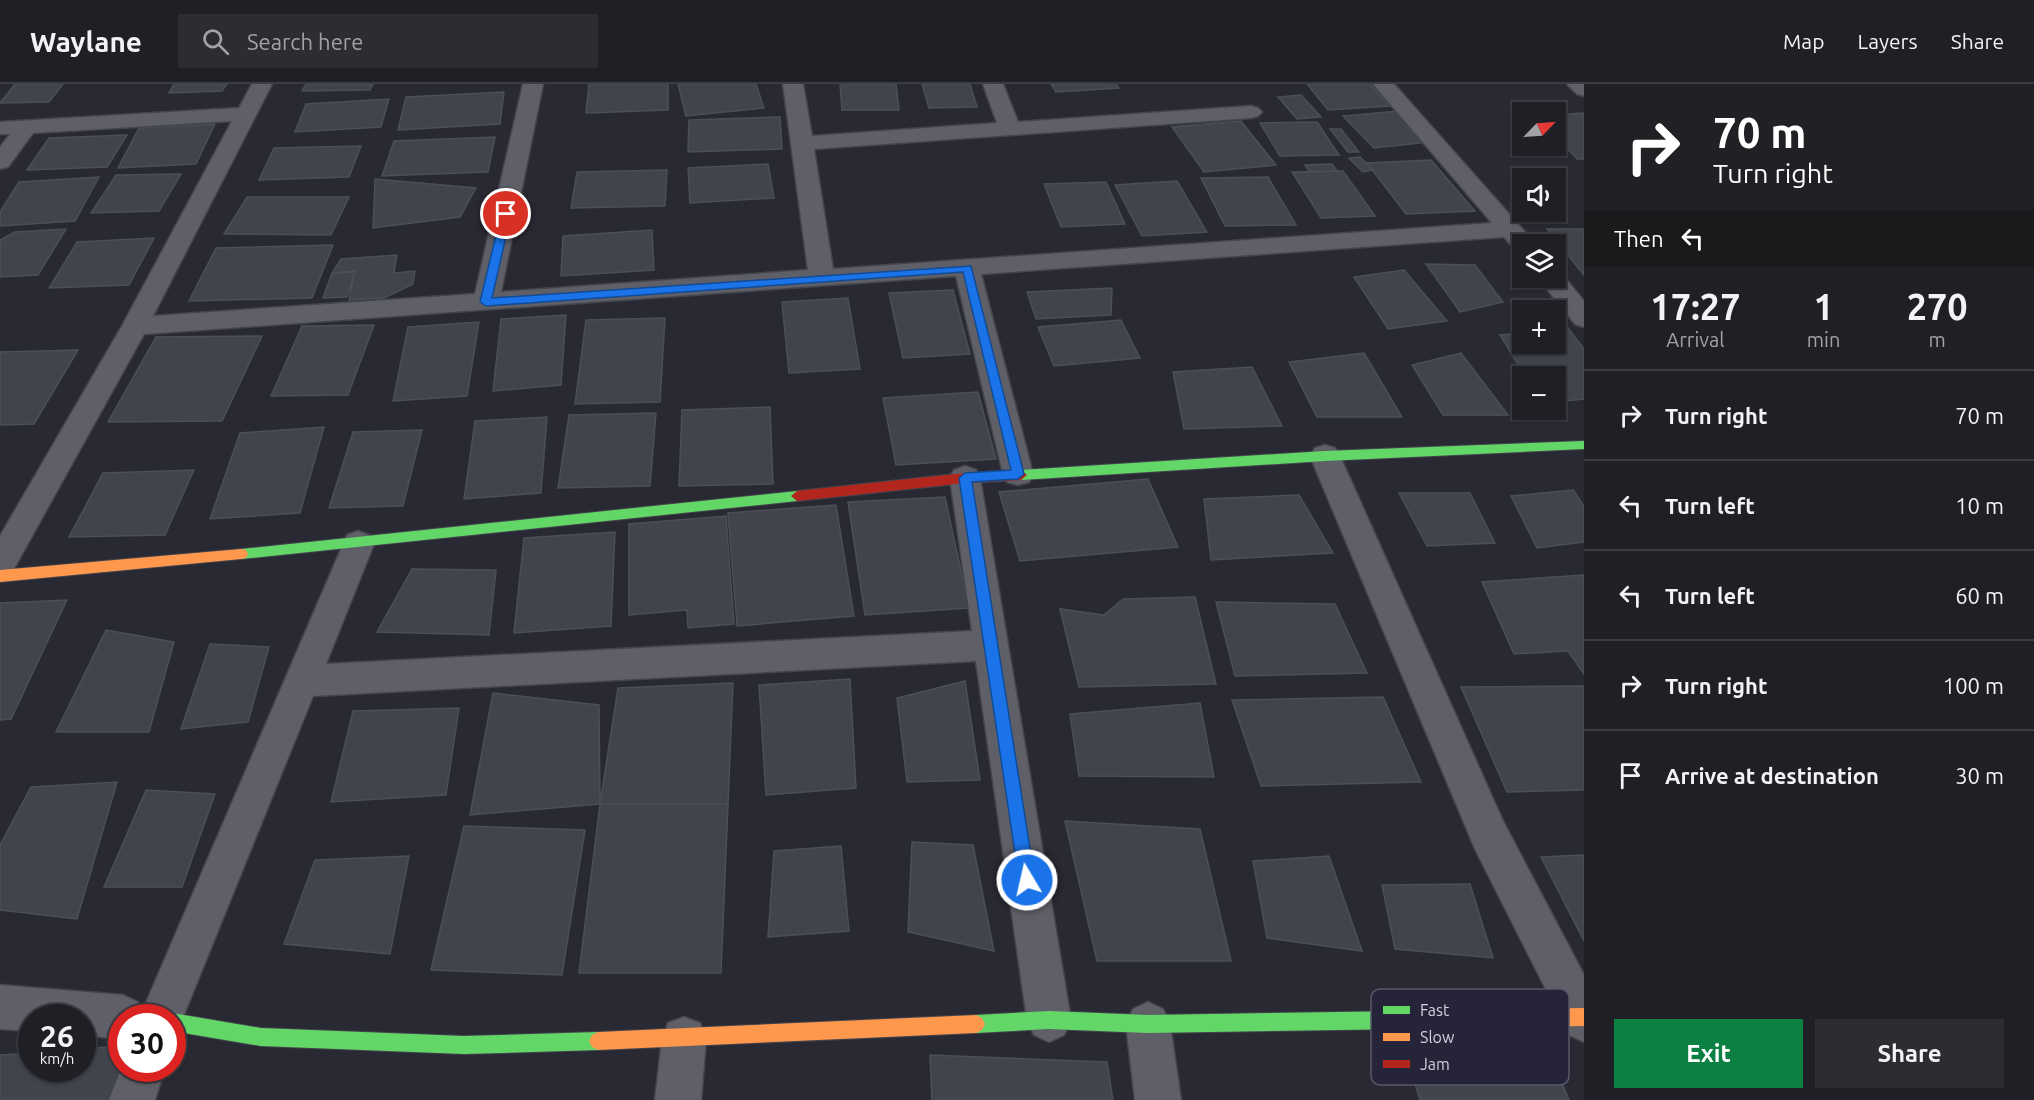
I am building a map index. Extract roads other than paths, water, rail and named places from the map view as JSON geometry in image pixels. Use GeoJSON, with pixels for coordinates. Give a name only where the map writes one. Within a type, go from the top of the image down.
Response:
{"type":"FeatureCollection","features":[{"type":"Feature","properties":{"kind":"street"},"geometry":{"type":"LineString","coordinates":[[0,565],[135,326],[262,84]]}},
{"type":"Feature","properties":{"kind":"street"},"geometry":{"type":"LineString","coordinates":[[486,302],[533,84]]}},
{"type":"Feature","properties":{"kind":"street"},"geometry":{"type":"LineString","coordinates":[[793,84],[822,279]]}},
{"type":"Feature","properties":{"kind":"street"},"geometry":{"type":"LineString","coordinates":[[993,84],[1009,127]]}},
{"type":"Feature","properties":{"kind":"street"},"geometry":{"type":"LineString","coordinates":[[1383,84],[1514,234]]}},
{"type":"Feature","properties":{"kind":"street"},"geometry":{"type":"LineString","coordinates":[[1577,84],[1584,90]]}},
{"type":"Feature","properties":{"kind":"street"},"geometry":{"type":"LineString","coordinates":[[802,143],[1251,112]]}},
{"type":"Feature","properties":{"kind":"street"},"geometry":{"type":"LineString","coordinates":[[0,128],[247,114]]}},
{"type":"Feature","properties":{"kind":"street"},"geometry":{"type":"LineString","coordinates":[[0,162],[27,126]]}},
{"type":"Feature","properties":{"kind":"street"},"geometry":{"type":"LineString","coordinates":[[135,326],[967,268],[1512,237]]}},
{"type":"Feature","properties":{"kind":"street"},"geometry":{"type":"LineString","coordinates":[[967,268],[1018,474]]}},
{"type":"Feature","properties":{"kind":"street"},"geometry":{"type":"LineString","coordinates":[[1559,288],[1584,318]]}},
{"type":"Feature","properties":{"kind":"street"},"geometry":{"type":"LineString","coordinates":[[0,576],[358,544],[965,478],[1325,456],[1584,445]]}},
{"type":"Feature","properties":{"kind":"street"},"geometry":{"type":"LineString","coordinates":[[1325,456],[1489,835],[1568,989]]}},
{"type":"Feature","properties":{"kind":"street"},"geometry":{"type":"LineString","coordinates":[[965,478],[1049,1020]]}},
{"type":"Feature","properties":{"kind":"street"},"geometry":{"type":"LineString","coordinates":[[167,1004],[358,544]]}},
{"type":"Feature","properties":{"kind":"street"},"geometry":{"type":"LineString","coordinates":[[302,681],[991,645]]}},
{"type":"Feature","properties":{"kind":"street"},"geometry":{"type":"LineString","coordinates":[[1569,991],[1583,1018]]}},
{"type":"Feature","properties":{"kind":"street"},"geometry":{"type":"LineString","coordinates":[[0,1007],[108,1016]]}},
{"type":"Feature","properties":{"kind":"street"},"geometry":{"type":"LineString","coordinates":[[186,1024],[261,1036],[464,1045],[684,1039],[1049,1020],[1148,1024],[1371,1021]]}},
{"type":"Feature","properties":{"kind":"street"},"geometry":{"type":"LineString","coordinates":[[1148,1024],[1158,1100]]}},
{"type":"Feature","properties":{"kind":"street"},"geometry":{"type":"LineString","coordinates":[[678,1100],[684,1039]]}},
{"type":"Feature","properties":{"kind":"street"},"geometry":{"type":"LineString","coordinates":[[132,1100],[138,1082]]}}]}
